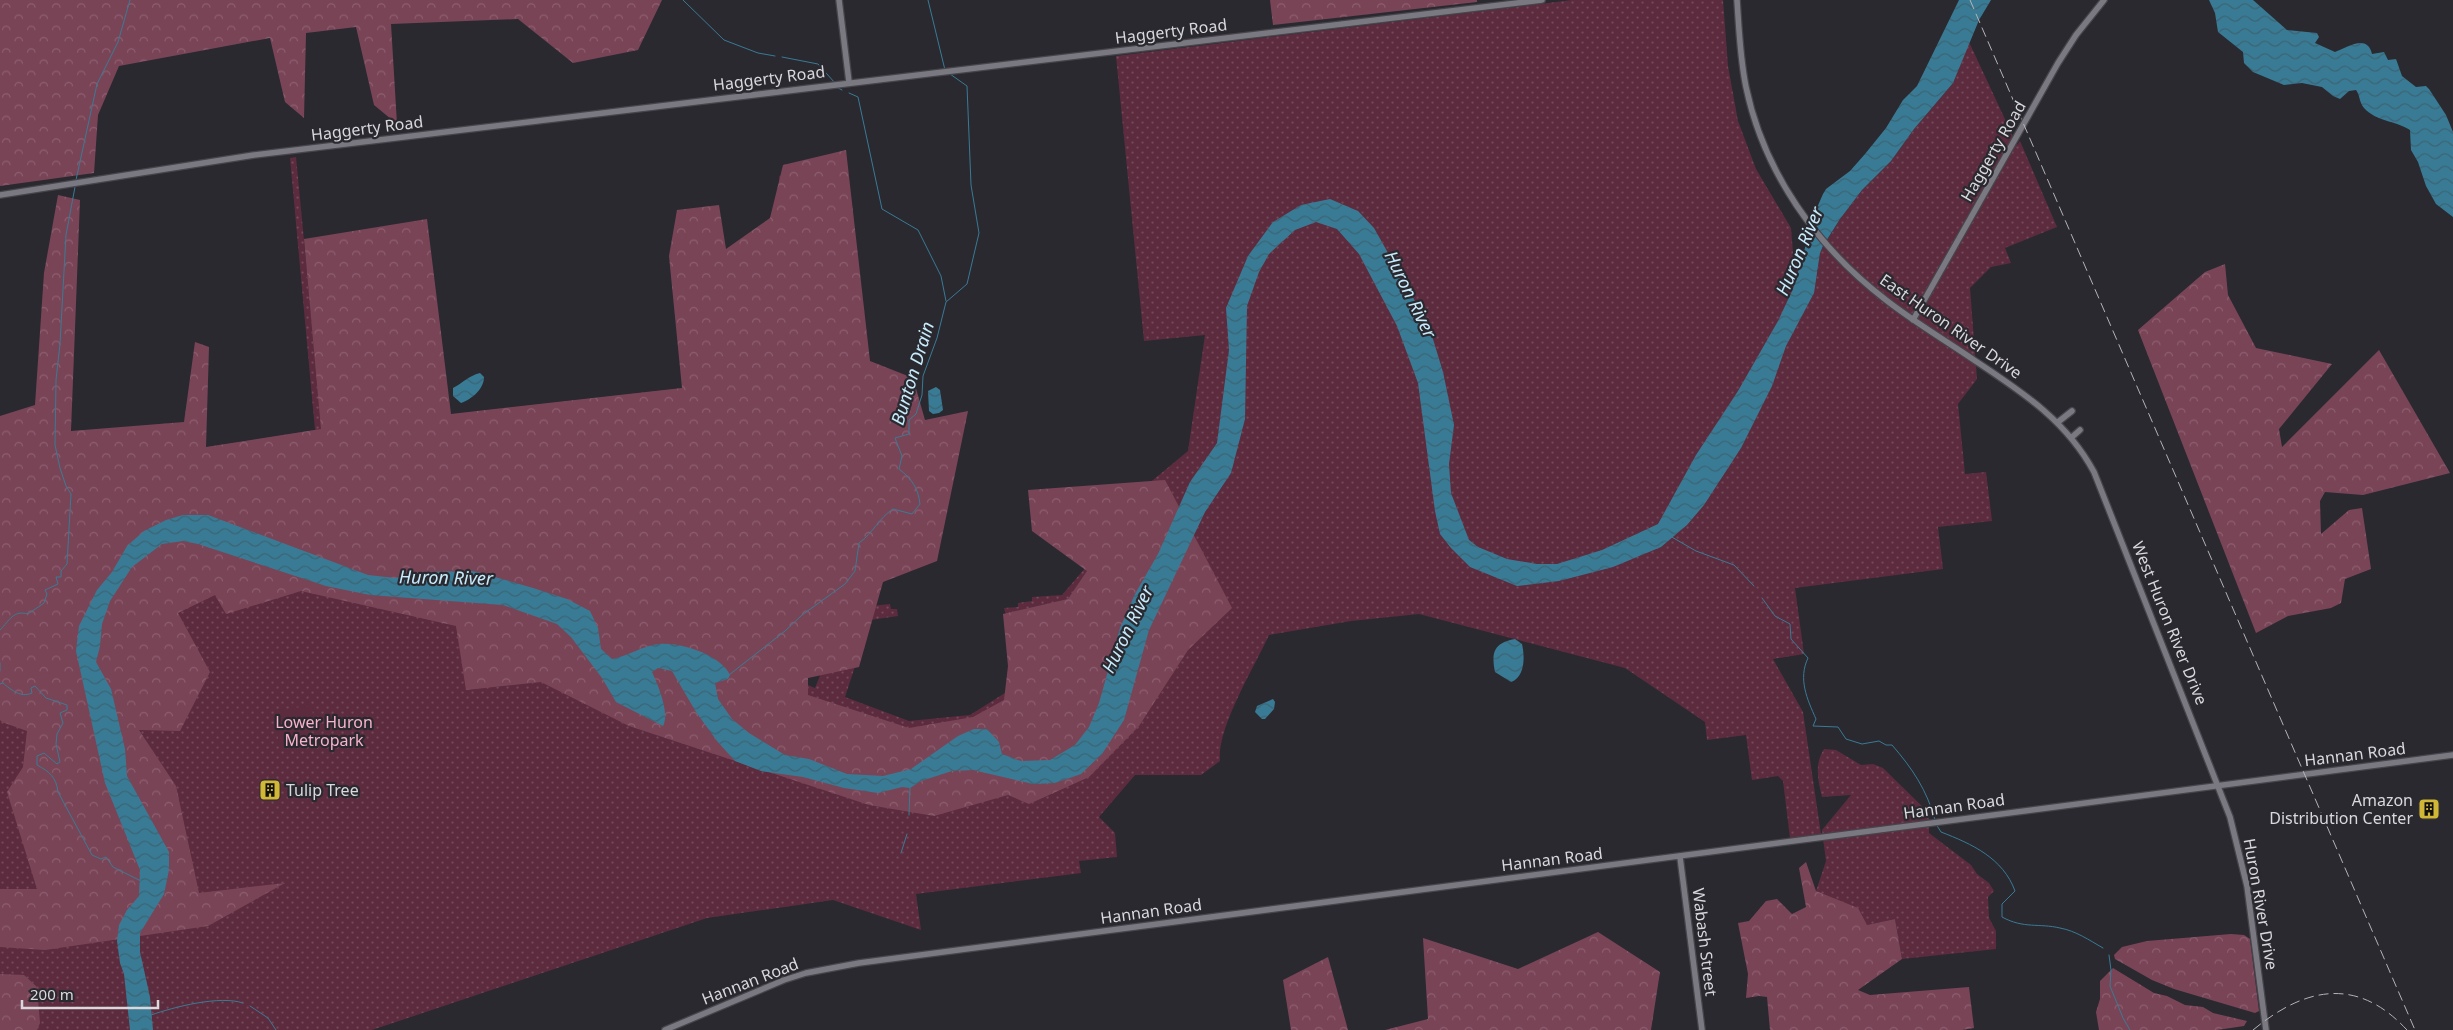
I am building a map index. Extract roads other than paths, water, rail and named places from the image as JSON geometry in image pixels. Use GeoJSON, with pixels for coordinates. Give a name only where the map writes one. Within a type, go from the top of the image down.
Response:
{"type":"FeatureCollection","features":[{"type":"Feature","properties":{"kind":"street"},"geometry":{"type":"LineString","coordinates":[[839,0],[849,82]]}},
{"type":"Feature","properties":{"kind":"street","name":"Haggerty Road"},"geometry":{"type":"LineString","coordinates":[[0,195],[254,155],[1542,0]]}},
{"type":"Feature","properties":{"kind":"street","name":"East Huron River Drive"},"geometry":{"type":"LineString","coordinates":[[1737,0],[1741,59],[1752,112],[1774,166],[1802,215],[1835,255],[1873,290],[1913,320],[2024,393],[2058,422],[2072,437],[2094,472]]}},
{"type":"Feature","properties":{"kind":"street","name":"Haggerty Road"},"geometry":{"type":"LineString","coordinates":[[1913,320],[2071,41],[2104,0]]}},
{"type":"Feature","properties":{"kind":"street"},"geometry":{"type":"LineString","coordinates":[[2058,422],[2072,411]]}},
{"type":"Feature","properties":{"kind":"street"},"geometry":{"type":"LineString","coordinates":[[2072,437],[2080,430]]}},
{"type":"Feature","properties":{"kind":"street","name":"West Huron River Drive"},"geometry":{"type":"LineString","coordinates":[[2094,472],[2219,786]]}},
{"type":"Feature","properties":{"kind":"street","name":"Hannan Road"},"geometry":{"type":"LineString","coordinates":[[665,1030],[797,976],[859,963],[2453,755]]}},
{"type":"Feature","properties":{"kind":"street","name":"Huron River Drive"},"geometry":{"type":"LineString","coordinates":[[2219,786],[2237,843],[2247,886],[2266,1030]]}},
{"type":"Feature","properties":{"kind":"street","name":"Wabash Street"},"geometry":{"type":"LineString","coordinates":[[1680,857],[1702,1030]]}},
{"type":"Feature","properties":{"kind":"water","name":"Huron River"},"geometry":{"type":"Polygon","coordinates":[[[1959,0],[1991,0],[1979,20],[1953,83],[1914,129],[1891,161],[1862,190],[1823,246],[1820,253],[1814,293],[1786,346],[1772,386],[1741,448],[1704,505],[1687,525],[1661,547],[1613,567],[1559,581],[1517,586],[1470,567],[1451,548],[1440,534],[1435,511],[1418,383],[1397,326],[1359,254],[1337,229],[1316,222],[1295,230],[1269,254],[1259,272],[1247,306],[1245,419],[1231,473],[1205,512],[1149,630],[1124,720],[1102,754],[1081,774],[1055,783],[1033,784],[973,770],[952,771],[921,781],[910,788],[902,787],[878,793],[844,788],[803,777],[761,771],[735,761],[717,741],[696,712],[672,671],[658,668],[652,672],[664,707],[665,720],[663,726],[616,702],[602,678],[571,637],[557,624],[503,605],[370,595],[326,586],[198,544],[183,541],[162,544],[132,567],[110,601],[102,624],[96,662],[111,689],[125,749],[127,776],[169,852],[169,870],[164,894],[140,933],[140,952],[150,997],[153,1030],[130,1030],[124,974],[120,963],[117,941],[119,925],[127,910],[139,896],[140,870],[105,783],[76,651],[79,626],[97,590],[112,572],[127,546],[144,531],[166,520],[183,515],[208,515],[368,575],[395,578],[420,572],[474,571],[567,599],[590,611],[598,628],[601,649],[612,659],[647,647],[668,644],[699,651],[718,661],[730,675],[728,679],[715,683],[718,699],[732,719],[749,733],[785,755],[809,759],[847,774],[883,776],[911,769],[958,736],[974,729],[987,729],[999,742],[1002,754],[1021,761],[1050,760],[1075,745],[1089,727],[1099,703],[1120,628],[1135,594],[1158,554],[1190,482],[1217,443],[1229,350],[1226,308],[1248,256],[1273,222],[1301,205],[1330,199],[1358,211],[1374,228],[1429,326],[1443,372],[1454,425],[1449,464],[1451,493],[1469,540],[1478,547],[1507,559],[1537,564],[1557,564],[1602,550],[1658,524],[1696,455],[1738,391],[1778,321],[1793,289],[1816,210],[1823,194],[1826,189],[1850,171],[1865,154],[1886,128],[1903,100],[1917,86],[1959,0]]]}},
{"type":"Feature","properties":{"kind":"water"},"geometry":{"type":"Polygon","coordinates":[[[2209,0],[2253,0],[2287,30],[2317,33],[2319,37],[2315,43],[2335,52],[2361,43],[2366,44],[2372,54],[2384,52],[2388,60],[2396,59],[2402,76],[2416,87],[2426,86],[2429,89],[2446,115],[2453,132],[2453,217],[2436,204],[2426,186],[2418,162],[2411,150],[2410,130],[2369,113],[2362,106],[2356,90],[2349,91],[2340,99],[2322,87],[2302,83],[2284,85],[2253,72],[2244,63],[2243,52],[2218,32],[2215,13],[2209,0]]]}},
{"type":"Feature","properties":{"kind":"water"},"geometry":{"type":"Polygon","coordinates":[[[480,373],[484,377],[482,386],[473,396],[461,403],[453,396],[453,388],[480,373]]]}},
{"type":"Feature","properties":{"kind":"water"},"geometry":{"type":"Polygon","coordinates":[[[936,387],[940,390],[943,410],[933,414],[929,411],[928,391],[936,387]]]}},
{"type":"Feature","properties":{"kind":"water"},"geometry":{"type":"Polygon","coordinates":[[[1515,639],[1522,644],[1524,660],[1519,676],[1511,682],[1495,672],[1493,659],[1498,646],[1515,639]]]}},
{"type":"Feature","properties":{"kind":"water"},"geometry":{"type":"Polygon","coordinates":[[[1273,699],[1275,702],[1274,709],[1265,719],[1262,719],[1255,712],[1257,706],[1273,699]]]}},
{"type":"Feature","properties":{"kind":"waterway"},"geometry":{"type":"LineString","coordinates":[[76,180],[97,84],[118,42],[130,0]]}},
{"type":"Feature","properties":{"kind":"waterway"},"geometry":{"type":"LineString","coordinates":[[683,0],[724,40],[758,53],[775,56]]}},
{"type":"Feature","properties":{"kind":"waterway","name":"Bunton Drain"},"geometry":{"type":"LineString","coordinates":[[928,0],[945,70]]}},
{"type":"Feature","properties":{"kind":"waterway"},"geometry":{"type":"LineString","coordinates":[[782,57],[818,64],[835,83]]}},
{"type":"Feature","properties":{"kind":"waterway","name":"Bunton Drain"},"geometry":{"type":"LineString","coordinates":[[729,675],[785,631],[802,615],[845,584],[855,571],[859,543],[888,513],[893,509],[912,514],[920,504],[914,484],[899,469],[902,456],[895,438],[909,434],[909,420],[916,414],[922,395],[923,376],[937,338],[946,302],[967,284],[979,233],[971,185],[967,86],[950,74]]}},
{"type":"Feature","properties":{"kind":"waterway"},"geometry":{"type":"LineString","coordinates":[[838,88],[842,90]]}},
{"type":"Feature","properties":{"kind":"waterway"},"geometry":{"type":"LineString","coordinates":[[849,93],[858,97],[882,209],[918,230],[941,276],[946,301]]}},
{"type":"Feature","properties":{"kind":"waterway"},"geometry":{"type":"LineString","coordinates":[[0,630],[15,615],[19,613],[28,614],[44,603],[47,594],[45,590],[58,584],[56,577],[61,577],[61,571],[67,564],[71,494],[60,468],[55,445],[56,380],[60,344],[66,235],[75,187]]}},
{"type":"Feature","properties":{"kind":"waterway"},"geometry":{"type":"LineString","coordinates":[[1670,536],[1696,551],[1734,565],[1754,586]]}},
{"type":"Feature","properties":{"kind":"waterway"},"geometry":{"type":"LineString","coordinates":[[1762,598],[1775,616],[1790,624],[1791,639],[1808,658],[1805,666],[1804,681],[1807,696],[1816,719],[1813,726],[1838,727],[1846,739],[1862,744],[1879,741],[1886,745],[1892,745],[1918,780],[1928,799],[1935,820]]}},
{"type":"Feature","properties":{"kind":"waterway"},"geometry":{"type":"LineString","coordinates":[[0,663],[0,671]]}},
{"type":"Feature","properties":{"kind":"waterway"},"geometry":{"type":"LineString","coordinates":[[0,684],[3,683],[13,691],[24,695],[32,693],[31,688],[35,686],[46,698],[67,705],[67,710],[60,713],[63,723],[57,734],[56,744],[60,762],[57,764],[44,753],[37,756],[37,765],[54,779],[58,792],[92,855],[101,859],[106,857],[113,867],[141,881]]}},
{"type":"Feature","properties":{"kind":"waterway"},"geometry":{"type":"LineString","coordinates":[[909,815],[910,788]]}},
{"type":"Feature","properties":{"kind":"waterway"},"geometry":{"type":"LineString","coordinates":[[1936,824],[1941,832],[1975,847],[1985,854],[2010,879],[2015,891],[2002,904],[2002,917],[2017,923],[2066,929],[2103,948]]}},
{"type":"Feature","properties":{"kind":"waterway"},"geometry":{"type":"LineString","coordinates":[[901,853],[907,834]]}},
{"type":"Feature","properties":{"kind":"waterway"},"geometry":{"type":"LineString","coordinates":[[2109,955],[2111,970],[2110,986],[2130,1030]]}},
{"type":"Feature","properties":{"kind":"waterway"},"geometry":{"type":"LineString","coordinates":[[151,1015],[210,1001],[222,1000],[243,1003]]}},
{"type":"Feature","properties":{"kind":"waterway"},"geometry":{"type":"LineString","coordinates":[[250,1006],[268,1018],[276,1030]]}},
{"type":"Feature","properties":{"kind":"railway"},"geometry":{"type":"LineString","coordinates":[[1970,0],[2415,1030]]}},
{"type":"Feature","properties":{"kind":"railway"},"geometry":{"type":"LineString","coordinates":[[2253,1030],[2272,1015],[2292,1004],[2311,997],[2331,994],[2350,995],[2369,1001],[2388,1013],[2407,1030]]}},
{"type":"Feature","properties":{"kind":"place","name":"Tulip Tree"},"geometry":{"type":"Point","coordinates":[270,790]}},
{"type":"Feature","properties":{"kind":"place","name":"Amazon Distribution Center"},"geometry":{"type":"Point","coordinates":[2429,809]}},
{"type":"Feature","properties":{"kind":"park label","name":"Lower Huron Metropark"},"geometry":{"type":"Point","coordinates":[324,731]}}]}
